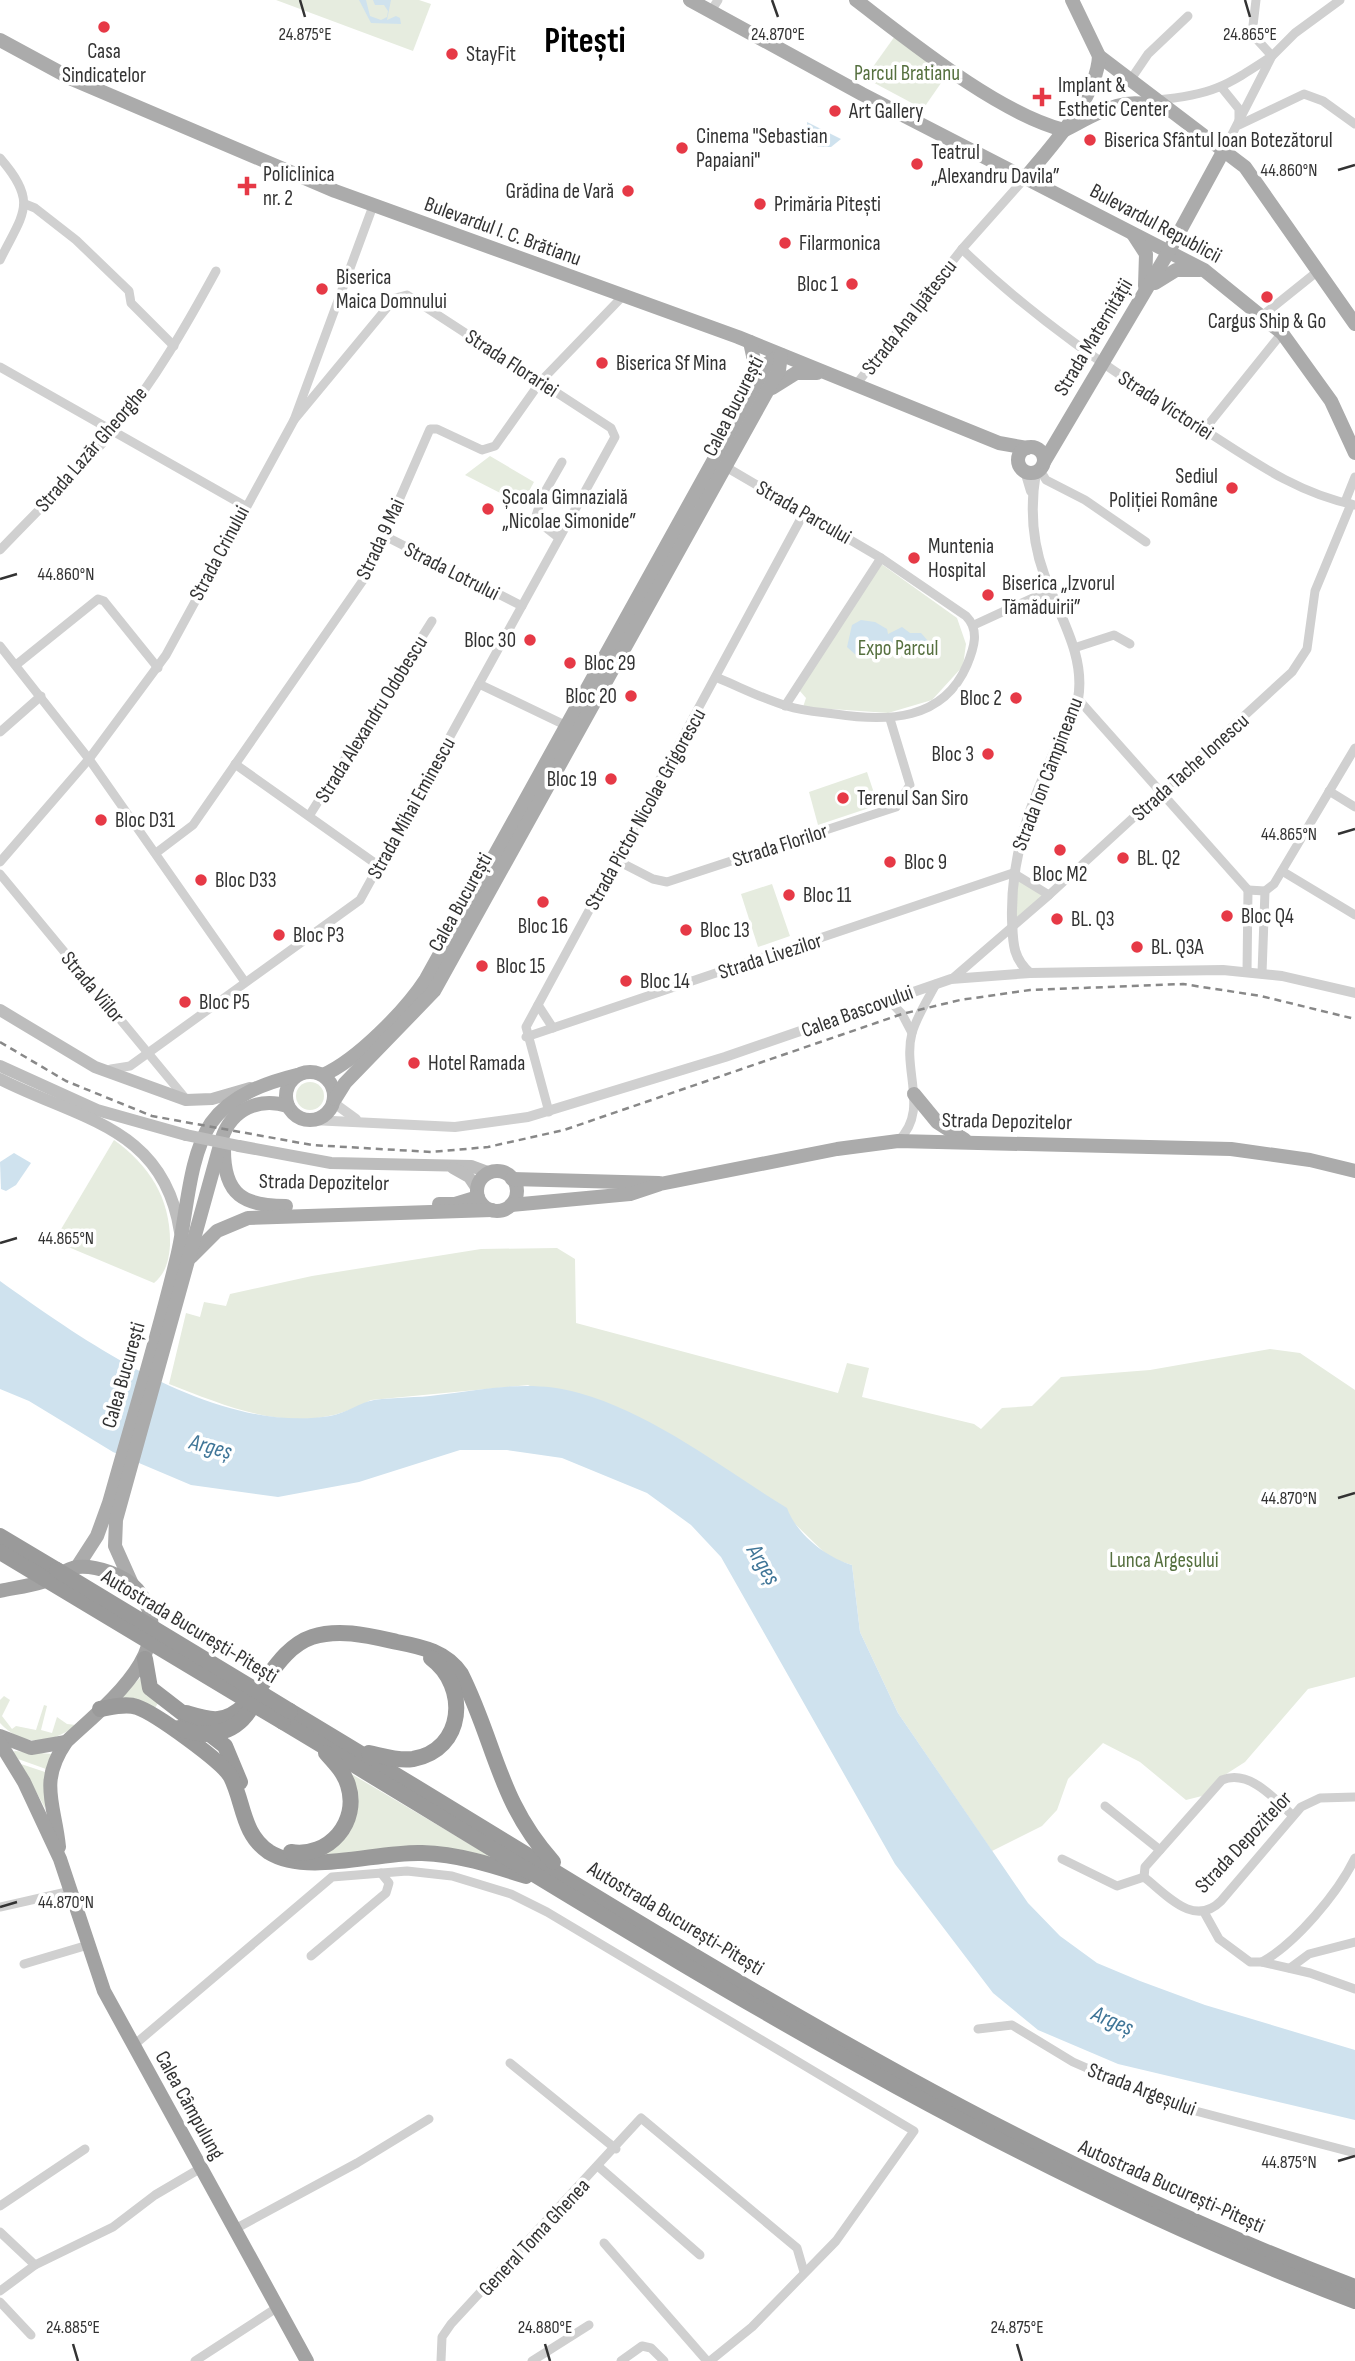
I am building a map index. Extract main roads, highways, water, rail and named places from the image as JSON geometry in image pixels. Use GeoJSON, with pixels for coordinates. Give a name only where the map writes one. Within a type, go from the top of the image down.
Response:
{"type":"FeatureCollection","features":[{"type":"Feature","properties":{"kind":"highway","name":"Autostrada București-Pitești"},"geometry":{"type":"LineString","coordinates":[[0,1536],[286,1716],[318,1743],[840,2041],[995,2126],[1143,2199],[1355,2287]]}},
{"type":"Feature","properties":{"kind":"highway","name":"Autostrada București-Pitești"},"geometry":{"type":"LineString","coordinates":[[0,1552],[286,1716],[353,1749],[852,2063],[985,2136],[1173,2227],[1355,2301]]}},
{"type":"Feature","properties":{"kind":"highway"},"geometry":{"type":"LineString","coordinates":[[0,1591],[42,1582],[77,1567],[96,1569],[132,1584]]}},
{"type":"Feature","properties":{"kind":"highway","name":"Calea Câmpulung"},"geometry":{"type":"LineString","coordinates":[[60,1859],[49,1787],[55,1757],[66,1742],[145,1660],[153,1627],[145,1601],[132,1584]]}},
{"type":"Feature","properties":{"kind":"highway"},"geometry":{"type":"LineString","coordinates":[[186,1713],[216,1719],[233,1714],[247,1703],[285,1653],[300,1642],[320,1635],[354,1634],[432,1650],[451,1661],[461,1674],[517,1815],[561,1881]]}},
{"type":"Feature","properties":{"kind":"highway"},"geometry":{"type":"LineString","coordinates":[[318,1743],[342,1773],[351,1800],[349,1817],[340,1833],[316,1850],[287,1851],[265,1840],[251,1820],[238,1772],[235,1746],[245,1718],[290,1658],[322,1641],[350,1640],[412,1651],[432,1659],[444,1670],[453,1685],[458,1713],[454,1725],[440,1746],[411,1759],[353,1749]]}},
{"type":"Feature","properties":{"kind":"highway"},"geometry":{"type":"LineString","coordinates":[[145,1660],[150,1688],[213,1734],[225,1746],[238,1772]]}},
{"type":"Feature","properties":{"kind":"highway"},"geometry":{"type":"LineString","coordinates":[[100,1709],[130,1706],[189,1732],[213,1734],[225,1731],[245,1718]]}},
{"type":"Feature","properties":{"kind":"highway"},"geometry":{"type":"LineString","coordinates":[[161,1721],[226,1770],[248,1829],[266,1850],[279,1857],[307,1863],[377,1854],[436,1854],[561,1881]]}},
{"type":"Feature","properties":{"kind":"highway"},"geometry":{"type":"LineString","coordinates":[[0,1736],[31,1748],[66,1742]]}},
{"type":"Feature","properties":{"kind":"highway","name":"Calea Câmpulung"},"geometry":{"type":"LineString","coordinates":[[0,1742],[24,1782],[60,1859],[104,1991],[307,2361]]}},
{"type":"Feature","properties":{"kind":"main road","name":"Bulevardul Republicii"},"geometry":{"type":"LineString","coordinates":[[690,0],[715,6],[862,94],[1203,270],[1263,315],[1282,333],[1331,401],[1355,453]]}},
{"type":"Feature","properties":{"kind":"main road"},"geometry":{"type":"LineString","coordinates":[[856,0],[934,59],[1037,121],[1064,131],[1137,101],[1185,123]]}},
{"type":"Feature","properties":{"kind":"main road"},"geometry":{"type":"LineString","coordinates":[[1072,0],[1099,57],[1245,167],[1355,324]]}},
{"type":"Feature","properties":{"kind":"main road","name":"Bulevardul I. C. Brătianu"},"geometry":{"type":"LineString","coordinates":[[0,40],[96,90],[373,206],[750,342],[999,443],[1032,461]]}},
{"type":"Feature","properties":{"kind":"main road"},"geometry":{"type":"LineString","coordinates":[[1026,177],[1064,131],[1097,76],[1099,57]]}},
{"type":"Feature","properties":{"kind":"main road","name":"Strada Maternității"},"geometry":{"type":"LineString","coordinates":[[1032,461],[1053,443],[1144,294],[1224,150]]}},
{"type":"Feature","properties":{"kind":"main road"},"geometry":{"type":"LineString","coordinates":[[1132,233],[1146,254],[1144,294]]}},
{"type":"Feature","properties":{"kind":"main road"},"geometry":{"type":"LineString","coordinates":[[1144,294],[1170,272],[1203,270]]}},
{"type":"Feature","properties":{"kind":"main road"},"geometry":{"type":"LineString","coordinates":[[750,342],[760,392],[796,373],[825,374]]}},
{"type":"Feature","properties":{"kind":"main road","name":"Calea București"},"geometry":{"type":"LineString","coordinates":[[334,1101],[345,1083],[434,991],[572,729],[760,392],[779,370],[781,355]]}},
{"type":"Feature","properties":{"kind":"main road","name":"Calea București"},"geometry":{"type":"LineString","coordinates":[[323,1075],[354,1055],[421,986],[726,467],[760,392]]}},
{"type":"Feature","properties":{"kind":"main road"},"geometry":{"type":"LineString","coordinates":[[0,1010],[95,1067],[187,1100],[212,1099],[264,1084]]}},
{"type":"Feature","properties":{"kind":"main road","name":"Strada Depozitelor"},"geometry":{"type":"LineString","coordinates":[[0,1066],[83,1105],[149,1127],[309,1161],[475,1167],[489,1173]]}},
{"type":"Feature","properties":{"kind":"main road"},"geometry":{"type":"LineString","coordinates":[[310,1072],[323,1075],[332,1086],[334,1101],[326,1115],[312,1120],[296,1116],[288,1106],[287,1089],[297,1075],[310,1072]]}},
{"type":"Feature","properties":{"kind":"main road","name":"Calea București"},"geometry":{"type":"LineString","coordinates":[[77,1567],[115,1505],[173,1294],[181,1239],[198,1154],[205,1133],[230,1103],[264,1084],[297,1075]]}},
{"type":"Feature","properties":{"kind":"main road"},"geometry":{"type":"LineString","coordinates":[[0,1079],[118,1133],[144,1152],[156,1165],[173,1196],[181,1239]]}},
{"type":"Feature","properties":{"kind":"main road"},"geometry":{"type":"LineString","coordinates":[[914,1094],[937,1122],[966,1141]]}},
{"type":"Feature","properties":{"kind":"main road"},"geometry":{"type":"LineString","coordinates":[[224,1131],[232,1119],[247,1107],[271,1102],[288,1106]]}},
{"type":"Feature","properties":{"kind":"main road","name":"Calea București"},"geometry":{"type":"LineString","coordinates":[[173,1294],[190,1258],[224,1131]]}},
{"type":"Feature","properties":{"kind":"main road","name":"Strada Depozitelor"},"geometry":{"type":"LineString","coordinates":[[224,1131],[228,1182],[241,1198],[255,1204],[419,1205],[455,1203],[478,1193]]}},
{"type":"Feature","properties":{"kind":"main road","name":"Strada Depozitelor"},"geometry":{"type":"LineString","coordinates":[[512,1179],[660,1184],[877,1142],[898,1141],[1231,1149],[1310,1160],[1355,1171]]}},
{"type":"Feature","properties":{"kind":"main road"},"geometry":{"type":"LineString","coordinates":[[452,1168],[469,1177],[483,1206],[492,1210],[503,1210],[511,1205],[516,1195],[512,1179],[502,1172],[489,1173],[481,1179],[478,1193]]}},
{"type":"Feature","properties":{"kind":"main road","name":"Strada Depozitelor"},"geometry":{"type":"LineString","coordinates":[[511,1205],[612,1197],[648,1190],[660,1184]]}},
{"type":"Feature","properties":{"kind":"main road","name":"Strada Depozitelor"},"geometry":{"type":"LineString","coordinates":[[190,1258],[217,1231],[238,1220],[300,1215],[492,1210]]}},
{"type":"Feature","properties":{"kind":"main road","name":"Calea București"},"geometry":{"type":"LineString","coordinates":[[115,1505],[115,1546],[132,1584]]}},
{"type":"Feature","properties":{"kind":"water"},"geometry":{"type":"Polygon","coordinates":[[[359,0],[366,0],[370,16],[381,20],[387,17],[388,11],[384,5],[375,5],[373,0],[391,0],[387,20],[396,16],[400,18],[401,24],[371,23],[359,0]]]}},
{"type":"Feature","properties":{"kind":"water"},"geometry":{"type":"Polygon","coordinates":[[[807,122],[841,139],[831,147],[818,147],[808,138],[807,122]]]}},
{"type":"Feature","properties":{"kind":"water"},"geometry":{"type":"Polygon","coordinates":[[[861,620],[875,622],[887,629],[888,634],[902,627],[910,633],[921,633],[928,641],[925,648],[915,654],[902,653],[885,646],[857,656],[847,647],[852,625],[861,620]]]}},
{"type":"Feature","properties":{"kind":"water"},"geometry":{"type":"Polygon","coordinates":[[[14,1153],[31,1163],[16,1185],[6,1191],[1,1189],[0,1162],[14,1153]]]}},
{"type":"Feature","properties":{"kind":"water","name":"Argeș"},"geometry":{"type":"Polygon","coordinates":[[[0,1281],[73,1331],[155,1379],[199,1398],[243,1411],[287,1418],[330,1416],[374,1400],[508,1386],[543,1387],[579,1393],[607,1402],[687,1443],[787,1508],[798,1527],[814,1544],[832,1557],[852,1565],[860,1632],[898,1713],[1028,1903],[1060,1936],[1097,1963],[1140,1981],[1205,2005],[1355,2050],[1355,2120],[1118,2064],[1038,2030],[993,1993],[895,1864],[721,1557],[691,1525],[647,1493],[562,1458],[507,1450],[460,1450],[359,1482],[278,1497],[191,1485],[113,1452],[29,1401],[0,1389],[0,1281]]]}},
{"type":"Feature","properties":{"kind":"railway"},"geometry":{"type":"LineString","coordinates":[[0,1042],[66,1081],[152,1116],[312,1145],[431,1152],[488,1147],[564,1130],[902,1014],[960,1000],[1030,990],[1183,984],[1261,996],[1355,1019]]}},
{"type":"Feature","properties":{"kind":"place","name":"Casa Sindicatelor"},"geometry":{"type":"Point","coordinates":[104,27]}},
{"type":"Feature","properties":{"kind":"place","name":"StayFit"},"geometry":{"type":"Point","coordinates":[452,54]}},
{"type":"Feature","properties":{"kind":"place","name":"Implant & Esthetic Center"},"geometry":{"type":"Point","coordinates":[1042,97]}},
{"type":"Feature","properties":{"kind":"place","name":"Art Gallery"},"geometry":{"type":"Point","coordinates":[835,111]}},
{"type":"Feature","properties":{"kind":"place","name":"Biserica Sfântul Ioan Botezătorul"},"geometry":{"type":"Point","coordinates":[1090,140]}},
{"type":"Feature","properties":{"kind":"place","name":"Cinema \"Sebastian Papaiani\""},"geometry":{"type":"Point","coordinates":[682,148]}},
{"type":"Feature","properties":{"kind":"place","name":"Teatrul „Alexandru Davila”"},"geometry":{"type":"Point","coordinates":[917,164]}},
{"type":"Feature","properties":{"kind":"place","name":"Policlinica nr. 2"},"geometry":{"type":"Point","coordinates":[247,186]}},
{"type":"Feature","properties":{"kind":"place","name":"Grădina de Vară"},"geometry":{"type":"Point","coordinates":[628,191]}},
{"type":"Feature","properties":{"kind":"place","name":"Primăria Pitești"},"geometry":{"type":"Point","coordinates":[760,204]}},
{"type":"Feature","properties":{"kind":"place","name":"Filarmonica"},"geometry":{"type":"Point","coordinates":[785,243]}},
{"type":"Feature","properties":{"kind":"place","name":"Bloc 1"},"geometry":{"type":"Point","coordinates":[852,284]}},
{"type":"Feature","properties":{"kind":"place","name":"Biserica Maica Domnului"},"geometry":{"type":"Point","coordinates":[322,289]}},
{"type":"Feature","properties":{"kind":"place","name":"Cargus Ship & Go"},"geometry":{"type":"Point","coordinates":[1267,297]}},
{"type":"Feature","properties":{"kind":"place","name":"Biserica Sf Mina"},"geometry":{"type":"Point","coordinates":[602,363]}},
{"type":"Feature","properties":{"kind":"place","name":"Sediul Poliției Române"},"geometry":{"type":"Point","coordinates":[1232,488]}},
{"type":"Feature","properties":{"kind":"place","name":"Școala Gimnazială „Nicolae Simonide”"},"geometry":{"type":"Point","coordinates":[488,509]}},
{"type":"Feature","properties":{"kind":"place","name":"Muntenia Hospital"},"geometry":{"type":"Point","coordinates":[914,558]}},
{"type":"Feature","properties":{"kind":"place","name":"Biserica „Izvorul Tămăduirii”"},"geometry":{"type":"Point","coordinates":[988,595]}},
{"type":"Feature","properties":{"kind":"place","name":"Bloc 30"},"geometry":{"type":"Point","coordinates":[530,640]}},
{"type":"Feature","properties":{"kind":"place","name":"Bloc 29"},"geometry":{"type":"Point","coordinates":[570,663]}},
{"type":"Feature","properties":{"kind":"place","name":"Bloc 20"},"geometry":{"type":"Point","coordinates":[631,696]}},
{"type":"Feature","properties":{"kind":"place","name":"Bloc 2"},"geometry":{"type":"Point","coordinates":[1016,698]}},
{"type":"Feature","properties":{"kind":"place","name":"Bloc 3"},"geometry":{"type":"Point","coordinates":[988,754]}},
{"type":"Feature","properties":{"kind":"place","name":"Bloc 19"},"geometry":{"type":"Point","coordinates":[611,779]}},
{"type":"Feature","properties":{"kind":"place","name":"Terenul San Siro"},"geometry":{"type":"Point","coordinates":[843,798]}},
{"type":"Feature","properties":{"kind":"place","name":"Bloc D31"},"geometry":{"type":"Point","coordinates":[101,820]}},
{"type":"Feature","properties":{"kind":"place","name":"Bloc M2"},"geometry":{"type":"Point","coordinates":[1060,850]}},
{"type":"Feature","properties":{"kind":"place","name":"BL. Q2"},"geometry":{"type":"Point","coordinates":[1123,858]}},
{"type":"Feature","properties":{"kind":"place","name":"Bloc 9"},"geometry":{"type":"Point","coordinates":[890,862]}},
{"type":"Feature","properties":{"kind":"place","name":"Bloc D33"},"geometry":{"type":"Point","coordinates":[201,880]}},
{"type":"Feature","properties":{"kind":"place","name":"Bloc 11"},"geometry":{"type":"Point","coordinates":[789,895]}},
{"type":"Feature","properties":{"kind":"place","name":"Bloc 16"},"geometry":{"type":"Point","coordinates":[543,902]}},
{"type":"Feature","properties":{"kind":"place","name":"Bloc Q4"},"geometry":{"type":"Point","coordinates":[1227,916]}},
{"type":"Feature","properties":{"kind":"place","name":"BL. Q3"},"geometry":{"type":"Point","coordinates":[1057,919]}},
{"type":"Feature","properties":{"kind":"place","name":"Bloc 13"},"geometry":{"type":"Point","coordinates":[686,930]}},
{"type":"Feature","properties":{"kind":"place","name":"Bloc P3"},"geometry":{"type":"Point","coordinates":[279,935]}},
{"type":"Feature","properties":{"kind":"place","name":"BL. Q3A"},"geometry":{"type":"Point","coordinates":[1137,947]}},
{"type":"Feature","properties":{"kind":"place","name":"Bloc 15"},"geometry":{"type":"Point","coordinates":[482,966]}},
{"type":"Feature","properties":{"kind":"place","name":"Bloc 14"},"geometry":{"type":"Point","coordinates":[626,981]}},
{"type":"Feature","properties":{"kind":"place","name":"Bloc P5"},"geometry":{"type":"Point","coordinates":[185,1002]}},
{"type":"Feature","properties":{"kind":"place","name":"Hotel Ramada"},"geometry":{"type":"Point","coordinates":[414,1063]}},
{"type":"Feature","properties":{"kind":"district","name":"Pitești"},"geometry":{"type":"Point","coordinates":[585,40]}},
{"type":"Feature","properties":{"kind":"park label","name":"Parcul Bratianu"},"geometry":{"type":"Point","coordinates":[907,73]}},
{"type":"Feature","properties":{"kind":"park label","name":"Expo Parcul"},"geometry":{"type":"Point","coordinates":[898,648]}},
{"type":"Feature","properties":{"kind":"park label","name":"Lunca Argeșului"},"geometry":{"type":"Point","coordinates":[1164,1560]}}]}
